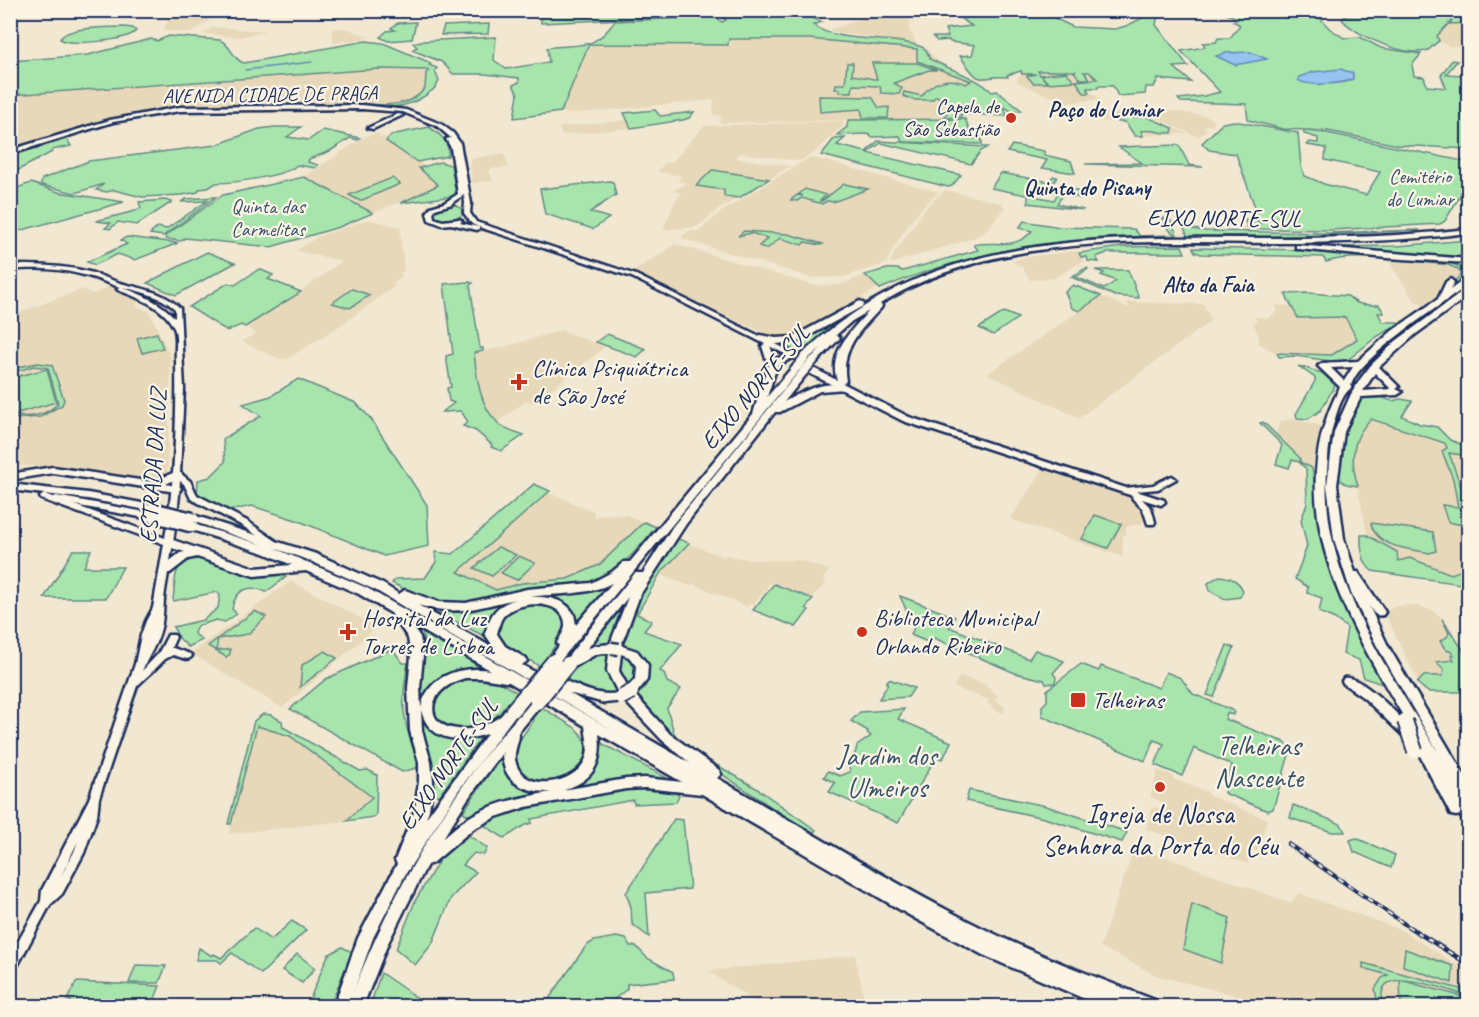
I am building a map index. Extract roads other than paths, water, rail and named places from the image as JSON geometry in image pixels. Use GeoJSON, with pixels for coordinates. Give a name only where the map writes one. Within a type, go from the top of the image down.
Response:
{"type":"FeatureCollection","features":[{"type":"Feature","properties":{"kind":"highway"},"geometry":{"type":"LineString","coordinates":[[1268,243],[1468,229]]}},
{"type":"Feature","properties":{"kind":"highway","name":"EIXO NORTE-SUL"},"geometry":{"type":"LineString","coordinates":[[1433,238],[1468,229]]}},
{"type":"Feature","properties":{"kind":"highway","name":"EIXO NORTE-SUL"},"geometry":{"type":"LineString","coordinates":[[676,522],[772,412],[805,365],[844,331],[878,306],[918,285],[953,272],[993,260],[1052,249],[1109,245],[1268,243],[1468,236]]}},
{"type":"Feature","properties":{"kind":"highway","name":"EIXO NORTE-SUL"},"geometry":{"type":"LineString","coordinates":[[676,522],[755,420],[836,328],[885,296],[946,268],[1020,250],[1075,243],[1268,243]]}},
{"type":"Feature","properties":{"kind":"highway"},"geometry":{"type":"LineString","coordinates":[[1268,243],[1468,261]]}},
{"type":"Feature","properties":{"kind":"highway"},"geometry":{"type":"LineString","coordinates":[[1443,260],[1468,268]]}},
{"type":"Feature","properties":{"kind":"highway"},"geometry":{"type":"LineString","coordinates":[[773,365],[763,342],[795,340],[884,290],[946,268]]}},
{"type":"Feature","properties":{"kind":"highway"},"geometry":{"type":"LineString","coordinates":[[1468,281],[1387,341],[1361,364],[1338,435],[1332,473],[1334,509],[1348,568],[1365,613],[1468,792]]}},
{"type":"Feature","properties":{"kind":"highway"},"geometry":{"type":"LineString","coordinates":[[1440,303],[1450,282]]}},
{"type":"Feature","properties":{"kind":"highway"},"geometry":{"type":"LineString","coordinates":[[1462,814],[1430,747],[1401,703],[1352,612],[1327,539],[1320,472],[1327,432],[1336,406],[1397,346],[1468,292]]}},
{"type":"Feature","properties":{"kind":"highway"},"geometry":{"type":"LineString","coordinates":[[772,412],[817,388],[842,384],[838,368],[851,334],[878,306]]}},
{"type":"Feature","properties":{"kind":"highway"},"geometry":{"type":"LineString","coordinates":[[755,420],[773,365],[781,359],[805,365],[821,381],[817,388]]}},
{"type":"Feature","properties":{"kind":"highway"},"geometry":{"type":"LineString","coordinates":[[1361,364],[1323,366],[1351,391],[1395,390],[1374,367]]}},
{"type":"Feature","properties":{"kind":"highway"},"geometry":{"type":"LineString","coordinates":[[47,494],[46,486],[38,485],[35,480],[41,474],[53,470]]}},
{"type":"Feature","properties":{"kind":"highway"},"geometry":{"type":"LineString","coordinates":[[10,477],[53,470],[176,489]]}},
{"type":"Feature","properties":{"kind":"highway"},"geometry":{"type":"LineString","coordinates":[[153,485],[177,474]]}},
{"type":"Feature","properties":{"kind":"highway"},"geometry":{"type":"LineString","coordinates":[[10,487],[152,512],[193,522],[274,547],[364,580],[408,603],[808,838],[966,927],[1071,976],[1152,1006]]}},
{"type":"Feature","properties":{"kind":"highway"},"geometry":{"type":"LineString","coordinates":[[10,494],[47,494]]}},
{"type":"Feature","properties":{"kind":"highway"},"geometry":{"type":"LineString","coordinates":[[676,522],[667,534],[628,611],[613,651],[613,671],[616,681],[631,701],[680,750],[808,838]]}},
{"type":"Feature","properties":{"kind":"highway"},"geometry":{"type":"LineString","coordinates":[[364,580],[388,585],[426,603],[456,608],[477,606],[529,593],[578,590],[600,584],[618,574],[667,534]]}},
{"type":"Feature","properties":{"kind":"highway","name":"EIXO NORTE-SUL"},"geometry":{"type":"LineString","coordinates":[[377,932],[442,830],[457,796],[509,715],[556,658],[667,534]]}},
{"type":"Feature","properties":{"kind":"highway","name":"EIXO NORTE-SUL"},"geometry":{"type":"LineString","coordinates":[[457,796],[483,768],[568,664],[667,534]]}},
{"type":"Feature","properties":{"kind":"highway"},"geometry":{"type":"LineString","coordinates":[[169,543],[255,570],[266,566],[274,547]]}},
{"type":"Feature","properties":{"kind":"highway"},"geometry":{"type":"LineString","coordinates":[[274,547],[395,608],[921,915],[981,946],[1117,1006]]}},
{"type":"Feature","properties":{"kind":"highway"},"geometry":{"type":"LineString","coordinates":[[166,570],[184,556],[201,553]]}},
{"type":"Feature","properties":{"kind":"highway"},"geometry":{"type":"LineString","coordinates":[[246,568],[257,573],[312,567]]}},
{"type":"Feature","properties":{"kind":"highway"},"geometry":{"type":"LineString","coordinates":[[1348,568],[1359,579],[1379,612]]}},
{"type":"Feature","properties":{"kind":"highway"},"geometry":{"type":"LineString","coordinates":[[556,658],[572,628],[570,616],[561,607],[547,601],[529,600],[512,605],[497,615],[491,630],[494,641],[531,668],[537,678],[560,683],[597,699],[612,699],[627,695],[641,680],[642,665],[633,654],[615,648],[594,650],[568,664]]}},
{"type":"Feature","properties":{"kind":"highway"},"geometry":{"type":"LineString","coordinates":[[395,608],[414,638],[417,656],[414,688],[416,731],[425,762],[426,781],[422,810],[402,858],[402,870]]}},
{"type":"Feature","properties":{"kind":"highway"},"geometry":{"type":"LineString","coordinates":[[509,715],[476,733],[459,735],[448,733],[431,723],[427,715],[427,702],[437,687],[446,680],[464,674],[488,674],[518,680]]}},
{"type":"Feature","properties":{"kind":"highway"},"geometry":{"type":"LineString","coordinates":[[1348,681],[1378,699],[1420,745],[1468,824]]}},
{"type":"Feature","properties":{"kind":"highway"},"geometry":{"type":"LineString","coordinates":[[1401,703],[1415,751],[1439,791],[1462,814]]}},
{"type":"Feature","properties":{"kind":"highway"},"geometry":{"type":"LineString","coordinates":[[521,722],[509,750],[507,766],[516,778],[526,783],[549,788],[575,780],[590,764],[593,756],[591,724]]}},
{"type":"Feature","properties":{"kind":"highway"},"geometry":{"type":"LineString","coordinates":[[442,830],[526,802],[626,784],[645,783],[707,791]]}},
{"type":"Feature","properties":{"kind":"highway","name":"EIXO NORTE-SUL"},"geometry":{"type":"LineString","coordinates":[[341,1006],[355,986],[402,870],[442,830]]}},
{"type":"Feature","properties":{"kind":"highway","name":"EIXO NORTE-SUL"},"geometry":{"type":"LineString","coordinates":[[355,986],[356,1006]]}},
{"type":"Feature","properties":{"kind":"main road","name":"AVENIDA CIDADE DE PRAGA"},"geometry":{"type":"LineString","coordinates":[[10,153],[106,124],[161,113],[206,110],[359,109],[408,113],[441,129],[457,143],[468,203],[466,211]]}},
{"type":"Feature","properties":{"kind":"main road"},"geometry":{"type":"LineString","coordinates":[[371,128],[396,113]]}},
{"type":"Feature","properties":{"kind":"main road","name":"AVENIDA CIDADE DE PRAGA"},"geometry":{"type":"LineString","coordinates":[[441,129],[460,156],[461,195],[447,203]]}},
{"type":"Feature","properties":{"kind":"main road"},"geometry":{"type":"LineString","coordinates":[[763,342],[631,279],[475,227],[439,223],[430,217],[433,208],[447,203],[458,203],[466,211],[470,220],[480,226],[634,276],[763,342],[842,384],[909,423],[1120,488],[1143,502],[1151,522]]}},
{"type":"Feature","properties":{"kind":"main road"},"geometry":{"type":"LineString","coordinates":[[453,223],[463,219],[466,211]]}},
{"type":"Feature","properties":{"kind":"main road"},"geometry":{"type":"LineString","coordinates":[[13,267],[85,274],[129,289],[169,313],[177,328]]}},
{"type":"Feature","properties":{"kind":"main road"},"geometry":{"type":"LineString","coordinates":[[129,289],[137,287],[172,302]]}},
{"type":"Feature","properties":{"kind":"main road"},"geometry":{"type":"LineString","coordinates":[[156,305],[172,302]]}},
{"type":"Feature","properties":{"kind":"main road","name":"ESTRADA DA LUZ"},"geometry":{"type":"LineString","coordinates":[[10,968],[46,902],[58,891],[79,853],[92,816],[94,798],[140,664],[150,648],[158,627],[158,607],[166,570],[177,474],[180,389],[177,328],[179,312],[172,302]]}},
{"type":"Feature","properties":{"kind":"main road"},"geometry":{"type":"LineString","coordinates":[[842,384],[854,388],[909,423]]}},
{"type":"Feature","properties":{"kind":"main road"},"geometry":{"type":"LineString","coordinates":[[177,474],[187,483],[194,497],[244,523],[274,547]]}},
{"type":"Feature","properties":{"kind":"main road"},"geometry":{"type":"LineString","coordinates":[[1120,488],[1149,488],[1172,479]]}},
{"type":"Feature","properties":{"kind":"main road"},"geometry":{"type":"LineString","coordinates":[[47,494],[169,543]]}},
{"type":"Feature","properties":{"kind":"main road"},"geometry":{"type":"LineString","coordinates":[[133,685],[159,658],[169,645],[171,637]]}},
{"type":"Feature","properties":{"kind":"main road"},"geometry":{"type":"LineString","coordinates":[[159,658],[170,651],[187,656]]}},
{"type":"Feature","properties":{"kind":"water"},"geometry":{"type":"Polygon","coordinates":[[[1250,52],[1267,59],[1235,65],[1216,56],[1225,53],[1250,52]]]}},
{"type":"Feature","properties":{"kind":"water"},"geometry":{"type":"Polygon","coordinates":[[[1340,69],[1353,73],[1353,79],[1325,84],[1309,84],[1298,80],[1299,77],[1313,72],[1340,69]]]}},
{"type":"Feature","properties":{"kind":"waterway"},"geometry":{"type":"LineString","coordinates":[[245,70],[312,62]]}},
{"type":"Feature","properties":{"kind":"railway"},"geometry":{"type":"LineString","coordinates":[[1288,844],[1409,927],[1468,964]]}},
{"type":"Feature","properties":{"kind":"place","name":"Capela de São Sebastião"},"geometry":{"type":"Point","coordinates":[1011,118]}},
{"type":"Feature","properties":{"kind":"place","name":"Clínica Psiquiátrica de São José"},"geometry":{"type":"Point","coordinates":[519,382]}},
{"type":"Feature","properties":{"kind":"place","name":"Hospital da Luz Torres de Lisboa"},"geometry":{"type":"Point","coordinates":[348,632]}},
{"type":"Feature","properties":{"kind":"place","name":"Biblioteca Municipal Orlando Ribeiro"},"geometry":{"type":"Point","coordinates":[862,632]}},
{"type":"Feature","properties":{"kind":"place","name":"Telheiras"},"geometry":{"type":"Point","coordinates":[1078,700]}},
{"type":"Feature","properties":{"kind":"place","name":"Igreja de Nossa Senhora da Porta do Céu"},"geometry":{"type":"Point","coordinates":[1160,787]}},
{"type":"Feature","properties":{"kind":"district","name":"Paço do Lumiar"},"geometry":{"type":"Point","coordinates":[1105,109]}},
{"type":"Feature","properties":{"kind":"district","name":"Quinta do Pisany"},"geometry":{"type":"Point","coordinates":[1087,187]}},
{"type":"Feature","properties":{"kind":"district","name":"Alto da Faia"},"geometry":{"type":"Point","coordinates":[1208,284]}},
{"type":"Feature","properties":{"kind":"park label","name":"Cemitério do Lumiar"},"geometry":{"type":"Point","coordinates":[1420,188]}},
{"type":"Feature","properties":{"kind":"park label","name":"Quinta das Carmelitas"},"geometry":{"type":"Point","coordinates":[268,218]}},
{"type":"Feature","properties":{"kind":"park label","name":"Telheiras Nascente"},"geometry":{"type":"Point","coordinates":[1259,761]}},
{"type":"Feature","properties":{"kind":"park label","name":"Jardim dos Ulmeiros"},"geometry":{"type":"Point","coordinates":[887,771]}}]}
